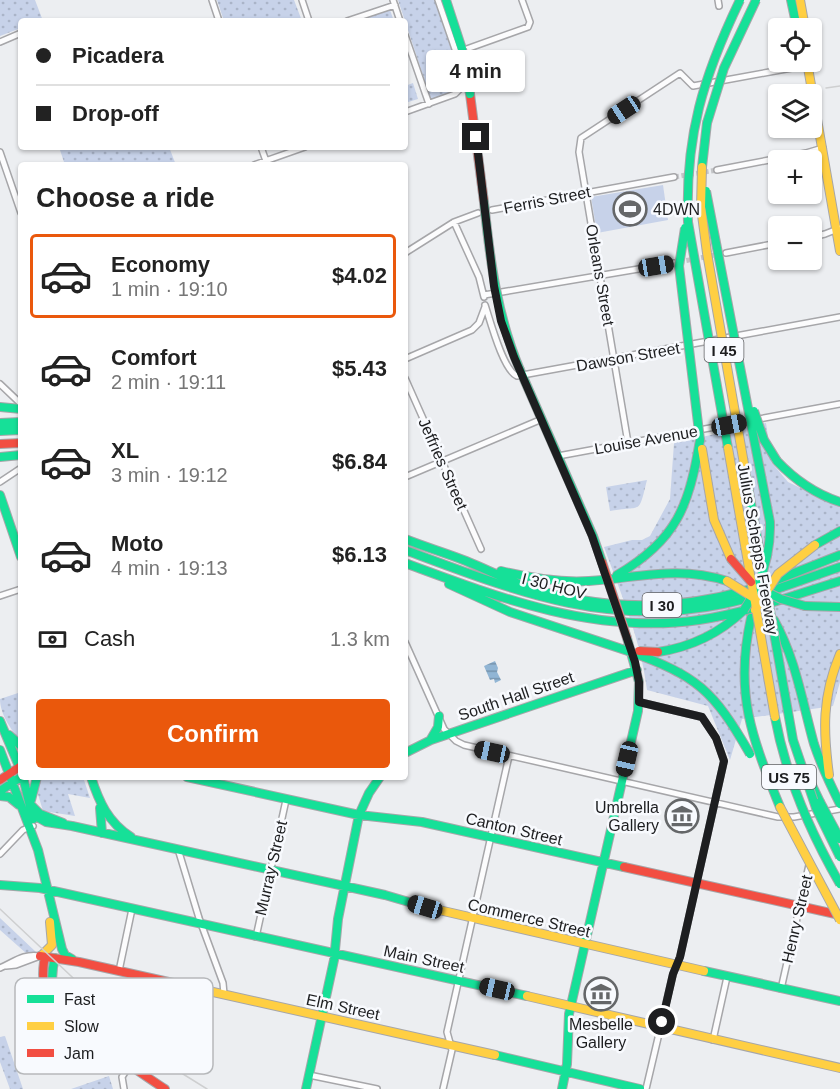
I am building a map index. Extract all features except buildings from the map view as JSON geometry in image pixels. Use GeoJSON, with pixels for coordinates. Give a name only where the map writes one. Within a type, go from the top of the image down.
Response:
{"type":"FeatureCollection","features":[{"type":"Feature","properties":{"kind":"main road"},"geometry":{"type":"LineString","coordinates":[[446,0],[462,49],[469,85],[497,304],[508,342],[602,562],[637,670],[639,702],[571,1006],[566,1071],[562,1089]]}},
{"type":"Feature","properties":{"kind":"main road","name":"Julius Schepps Freeway"},"geometry":{"type":"LineString","coordinates":[[740,0],[713,58],[698,103],[688,155],[688,213],[697,278],[779,739],[802,810],[822,853],[840,884]]}},
{"type":"Feature","properties":{"kind":"main road","name":"Julius Schepps Freeway"},"geometry":{"type":"LineString","coordinates":[[756,0],[731,51],[717,87],[707,123],[702,167],[702,216],[708,262],[786,705],[799,759],[817,811],[840,857]]}},
{"type":"Feature","properties":{"kind":"main road"},"geometry":{"type":"LineString","coordinates":[[791,0],[795,18]]}},
{"type":"Feature","properties":{"kind":"main road"},"geometry":{"type":"LineString","coordinates":[[800,0],[803,18]]}},
{"type":"Feature","properties":{"kind":"main road"},"geometry":{"type":"LineString","coordinates":[[809,72],[838,228],[840,251]]}},
{"type":"Feature","properties":{"kind":"main road"},"geometry":{"type":"LineString","coordinates":[[628,651],[670,651],[701,642],[715,634],[744,610],[760,584],[770,551],[770,522],[702,167]]}},
{"type":"Feature","properties":{"kind":"main road"},"geometry":{"type":"LineString","coordinates":[[688,213],[679,266],[700,440],[715,525],[731,559],[743,574],[761,589],[781,599],[806,606],[840,607]]}},
{"type":"Feature","properties":{"kind":"main road"},"geometry":{"type":"LineString","coordinates":[[733,326],[759,428],[777,461],[799,483],[820,495],[840,502]]}},
{"type":"Feature","properties":{"kind":"main road"},"geometry":{"type":"LineString","coordinates":[[0,407],[18,410]]}},
{"type":"Feature","properties":{"kind":"main road"},"geometry":{"type":"LineString","coordinates":[[0,423],[18,422]]}},
{"type":"Feature","properties":{"kind":"main road"},"geometry":{"type":"LineString","coordinates":[[0,433],[18,432]]}},
{"type":"Feature","properties":{"kind":"main road"},"geometry":{"type":"LineString","coordinates":[[606,579],[642,560],[666,538],[682,512],[696,472],[700,440]]}},
{"type":"Feature","properties":{"kind":"main road"},"geometry":{"type":"LineString","coordinates":[[0,444],[18,443]]}},
{"type":"Feature","properties":{"kind":"main road"},"geometry":{"type":"LineString","coordinates":[[0,457],[18,455]]}},
{"type":"Feature","properties":{"kind":"main road"},"geometry":{"type":"LineString","coordinates":[[0,495],[18,548]]}},
{"type":"Feature","properties":{"kind":"main road"},"geometry":{"type":"LineString","coordinates":[[780,807],[757,750],[747,716],[743,678],[745,641],[756,607],[770,584],[788,565],[815,544],[840,531]]}},
{"type":"Feature","properties":{"kind":"main road","name":"I 30"},"geometry":{"type":"LineString","coordinates":[[408,540],[467,561],[514,582],[548,592],[602,603],[642,605],[689,602],[734,595],[840,555]]}},
{"type":"Feature","properties":{"kind":"main road","name":"I 30 HOV"},"geometry":{"type":"LineString","coordinates":[[408,553],[549,601],[591,609],[630,612],[675,611],[723,604],[840,567]]}},
{"type":"Feature","properties":{"kind":"main road","name":"I 30 HOV"},"geometry":{"type":"LineString","coordinates":[[408,553],[546,604],[586,612],[632,616],[689,613],[727,607],[777,594],[840,573]]}},
{"type":"Feature","properties":{"kind":"main road"},"geometry":{"type":"LineString","coordinates":[[467,561],[528,578],[571,582],[665,571],[703,573],[727,581],[758,601],[774,620],[791,655],[820,761],[840,804]]}},
{"type":"Feature","properties":{"kind":"main road"},"geometry":{"type":"LineString","coordinates":[[408,564],[493,605],[628,651],[683,672],[699,683],[713,695],[729,717],[838,917]]}},
{"type":"Feature","properties":{"kind":"main road","name":"I 30"},"geometry":{"type":"LineString","coordinates":[[408,564],[547,611],[577,617],[636,623],[667,623],[716,616],[840,581]]}},
{"type":"Feature","properties":{"kind":"main road"},"geometry":{"type":"LineString","coordinates":[[830,783],[824,740],[824,716],[827,692],[840,654]]}},
{"type":"Feature","properties":{"kind":"main road","name":"South Hall Street"},"geometry":{"type":"LineString","coordinates":[[408,752],[431,740],[637,670]]}},
{"type":"Feature","properties":{"kind":"main road"},"geometry":{"type":"LineString","coordinates":[[431,740],[438,727],[439,716]]}},
{"type":"Feature","properties":{"kind":"main road"},"geometry":{"type":"LineString","coordinates":[[0,721],[18,761]]}},
{"type":"Feature","properties":{"kind":"main road"},"geometry":{"type":"LineString","coordinates":[[4,730],[18,743]]}},
{"type":"Feature","properties":{"kind":"main road"},"geometry":{"type":"LineString","coordinates":[[0,750],[31,827],[48,890],[53,946],[42,959],[43,978]]}},
{"type":"Feature","properties":{"kind":"main road"},"geometry":{"type":"LineString","coordinates":[[799,759],[840,839]]}},
{"type":"Feature","properties":{"kind":"main road"},"geometry":{"type":"LineString","coordinates":[[0,780],[18,769]]}},
{"type":"Feature","properties":{"kind":"main road"},"geometry":{"type":"LineString","coordinates":[[18,779],[0,794],[13,799],[22,808]]}},
{"type":"Feature","properties":{"kind":"main road"},"geometry":{"type":"LineString","coordinates":[[23,780],[31,804],[31,827]]}},
{"type":"Feature","properties":{"kind":"main road"},"geometry":{"type":"LineString","coordinates":[[31,804],[36,780]]}},
{"type":"Feature","properties":{"kind":"main road"},"geometry":{"type":"LineString","coordinates":[[92,780],[99,803],[102,833]]}},
{"type":"Feature","properties":{"kind":"main road","name":"Canton Street"},"geometry":{"type":"LineString","coordinates":[[201,780],[359,815],[408,819],[838,917]]}},
{"type":"Feature","properties":{"kind":"main road"},"geometry":{"type":"LineString","coordinates":[[306,1089],[335,954],[338,919],[359,815],[378,780]]}},
{"type":"Feature","properties":{"kind":"main road"},"geometry":{"type":"LineString","coordinates":[[99,803],[116,828],[137,840]]}},
{"type":"Feature","properties":{"kind":"main road","name":"Commerce Street"},"geometry":{"type":"LineString","coordinates":[[31,804],[40,814],[72,826]]}},
{"type":"Feature","properties":{"kind":"main road","name":"Commerce Street"},"geometry":{"type":"LineString","coordinates":[[32,814],[43,822],[72,826],[345,886],[585,945],[840,1001]]}},
{"type":"Feature","properties":{"kind":"main road","name":"Main Street"},"geometry":{"type":"LineString","coordinates":[[0,885],[48,890],[458,980],[840,1068]]}},
{"type":"Feature","properties":{"kind":"main road"},"geometry":{"type":"LineString","coordinates":[[51,909],[63,953],[79,962]]}},
{"type":"Feature","properties":{"kind":"main road"},"geometry":{"type":"LineString","coordinates":[[52,978],[55,958]]}},
{"type":"Feature","properties":{"kind":"main road","name":"Elm Street"},"geometry":{"type":"LineString","coordinates":[[42,959],[55,958],[79,962],[151,978]]}},
{"type":"Feature","properties":{"kind":"main road"},"geometry":{"type":"LineString","coordinates":[[42,959],[46,978]]}},
{"type":"Feature","properties":{"kind":"main road","name":"Elm Street"},"geometry":{"type":"LineString","coordinates":[[213,992],[640,1089]]}},
{"type":"Feature","properties":{"kind":"main road"},"geometry":{"type":"LineString","coordinates":[[142,1074],[165,1089]]}},
{"type":"Feature","properties":{"kind":"street"},"geometry":{"type":"LineString","coordinates":[[212,0],[218,18]]}},
{"type":"Feature","properties":{"kind":"street"},"geometry":{"type":"LineString","coordinates":[[302,0],[308,18]]}},
{"type":"Feature","properties":{"kind":"street"},"geometry":{"type":"LineString","coordinates":[[408,111],[455,94],[461,88],[456,52],[438,0]]}},
{"type":"Feature","properties":{"kind":"street"},"geometry":{"type":"LineString","coordinates":[[456,52],[530,25],[522,0]]}},
{"type":"Feature","properties":{"kind":"street"},"geometry":{"type":"LineString","coordinates":[[354,18],[394,2],[399,18]]}},
{"type":"Feature","properties":{"kind":"street"},"geometry":{"type":"LineString","coordinates":[[0,42],[18,34]]}},
{"type":"Feature","properties":{"kind":"street"},"geometry":{"type":"LineString","coordinates":[[408,44],[429,104]]}},
{"type":"Feature","properties":{"kind":"street","name":"Orleans Street"},"geometry":{"type":"LineString","coordinates":[[628,443],[585,193],[579,143],[586,134],[680,73],[693,86],[768,71]]}},
{"type":"Feature","properties":{"kind":"street"},"geometry":{"type":"LineString","coordinates":[[717,170],[823,148]]}},
{"type":"Feature","properties":{"kind":"street"},"geometry":{"type":"LineString","coordinates":[[262,150],[266,161]]}},
{"type":"Feature","properties":{"kind":"street"},"geometry":{"type":"LineString","coordinates":[[263,162],[297,150]]}},
{"type":"Feature","properties":{"kind":"street"},"geometry":{"type":"LineString","coordinates":[[0,152],[18,204]]}},
{"type":"Feature","properties":{"kind":"street","name":"Ferris Street"},"geometry":{"type":"LineString","coordinates":[[492,210],[674,177]]}},
{"type":"Feature","properties":{"kind":"street"},"geometry":{"type":"LineString","coordinates":[[408,251],[454,222],[478,213]]}},
{"type":"Feature","properties":{"kind":"street"},"geometry":{"type":"LineString","coordinates":[[454,222],[476,270],[485,305],[511,373],[517,376],[521,373]]}},
{"type":"Feature","properties":{"kind":"street"},"geometry":{"type":"LineString","coordinates":[[822,234],[838,228]]}},
{"type":"Feature","properties":{"kind":"street"},"geometry":{"type":"LineString","coordinates":[[726,253],[768,245]]}},
{"type":"Feature","properties":{"kind":"street"},"geometry":{"type":"LineString","coordinates":[[484,296],[674,263]]}},
{"type":"Feature","properties":{"kind":"street"},"geometry":{"type":"LineString","coordinates":[[408,358],[472,330],[481,320],[485,305]]}},
{"type":"Feature","properties":{"kind":"street","name":"Dawson Street"},"geometry":{"type":"LineString","coordinates":[[521,373],[615,359],[840,317]]}},
{"type":"Feature","properties":{"kind":"street"},"geometry":{"type":"LineString","coordinates":[[0,384],[18,401]]}},
{"type":"Feature","properties":{"kind":"street","name":"Jeffries Street"},"geometry":{"type":"LineString","coordinates":[[408,385],[481,549]]}},
{"type":"Feature","properties":{"kind":"street","name":"Louise Avenue"},"geometry":{"type":"LineString","coordinates":[[558,456],[840,404]]}},
{"type":"Feature","properties":{"kind":"street"},"geometry":{"type":"LineString","coordinates":[[408,476],[542,419]]}},
{"type":"Feature","properties":{"kind":"street"},"geometry":{"type":"LineString","coordinates":[[0,482],[18,470]]}},
{"type":"Feature","properties":{"kind":"street"},"geometry":{"type":"LineString","coordinates":[[0,596],[18,590]]}},
{"type":"Feature","properties":{"kind":"street"},"geometry":{"type":"LineString","coordinates":[[408,649],[448,734],[464,745],[715,804],[788,817],[840,809]]}},
{"type":"Feature","properties":{"kind":"street"},"geometry":{"type":"LineString","coordinates":[[639,702],[702,717],[716,738],[724,761],[697,884],[646,1089]]}},
{"type":"Feature","properties":{"kind":"street"},"geometry":{"type":"LineString","coordinates":[[443,1089],[452,1050],[447,1032],[509,756]]}},
{"type":"Feature","properties":{"kind":"street","name":"Murray Street"},"geometry":{"type":"LineString","coordinates":[[256,937],[286,800]]}},
{"type":"Feature","properties":{"kind":"street","name":"Henry Street"},"geometry":{"type":"LineString","coordinates":[[781,989],[810,860],[788,817]]}},
{"type":"Feature","properties":{"kind":"street"},"geometry":{"type":"LineString","coordinates":[[0,854],[23,830],[31,827]]}},
{"type":"Feature","properties":{"kind":"street"},"geometry":{"type":"LineString","coordinates":[[178,849],[201,924],[224,983],[224,994]]}},
{"type":"Feature","properties":{"kind":"street"},"geometry":{"type":"LineString","coordinates":[[119,971],[132,909]]}},
{"type":"Feature","properties":{"kind":"street","name":"Elm Street"},"geometry":{"type":"LineString","coordinates":[[2,967],[42,959]]}},
{"type":"Feature","properties":{"kind":"street"},"geometry":{"type":"LineString","coordinates":[[713,1040],[727,977]]}},
{"type":"Feature","properties":{"kind":"street"},"geometry":{"type":"LineString","coordinates":[[124,1074],[122,1077],[124,1089]]}},
{"type":"Feature","properties":{"kind":"street"},"geometry":{"type":"LineString","coordinates":[[309,1074],[377,1089]]}},
{"type":"Feature","properties":{"kind":"shaded area"},"geometry":{"type":"Polygon","coordinates":[[[0,0],[35,0],[42,18],[18,18],[18,29],[0,36],[0,0]]]}},
{"type":"Feature","properties":{"kind":"shaded area"},"geometry":{"type":"Polygon","coordinates":[[[217,0],[294,0],[301,18],[223,18],[217,0]]]}},
{"type":"Feature","properties":{"kind":"shaded area"},"geometry":{"type":"Polygon","coordinates":[[[398,0],[436,0],[453,46],[458,86],[453,92],[431,99],[408,30],[408,18],[404,18],[398,0]]]}},
{"type":"Feature","properties":{"kind":"shaded area"},"geometry":{"type":"Polygon","coordinates":[[[390,10],[393,18],[367,18],[390,10]]]}},
{"type":"Feature","properties":{"kind":"shaded area"},"geometry":{"type":"Polygon","coordinates":[[[413,83],[418,99],[408,102],[408,85],[413,83]]]}},
{"type":"Feature","properties":{"kind":"shaded area"},"geometry":{"type":"Polygon","coordinates":[[[60,150],[170,150],[175,162],[64,162],[60,150]]]}},
{"type":"Feature","properties":{"kind":"shaded area","name":"4DWN"},"geometry":{"type":"Polygon","coordinates":[[[663,185],[668,220],[597,233],[591,197],[663,185]]]}},
{"type":"Feature","properties":{"kind":"shaded area"},"geometry":{"type":"Polygon","coordinates":[[[766,423],[772,463],[788,482],[840,507],[840,682],[833,706],[742,719],[730,760],[708,706],[647,690],[635,635],[604,547],[632,540],[642,540],[650,536],[670,499],[674,443],[766,423]]]}},
{"type":"Feature","properties":{"kind":"shaded area"},"geometry":{"type":"Polygon","coordinates":[[[647,480],[642,499],[637,507],[610,511],[606,487],[647,480]]]}},
{"type":"Feature","properties":{"kind":"shaded area"},"geometry":{"type":"Polygon","coordinates":[[[495,661],[501,680],[495,683],[494,679],[490,680],[484,666],[495,661]]]}},
{"type":"Feature","properties":{"kind":"shaded area"},"geometry":{"type":"Polygon","coordinates":[[[18,693],[18,737],[7,722],[0,699],[18,693]]]}},
{"type":"Feature","properties":{"kind":"shaded area"},"geometry":{"type":"Polygon","coordinates":[[[41,780],[84,780],[90,798],[68,794],[75,816],[43,811],[37,791],[41,780]]]}},
{"type":"Feature","properties":{"kind":"shaded area"},"geometry":{"type":"Polygon","coordinates":[[[0,918],[36,952],[27,954],[0,930],[0,918]]]}},
{"type":"Feature","properties":{"kind":"shaded area"},"geometry":{"type":"Polygon","coordinates":[[[5,1036],[15,1065],[15,1074],[18,1074],[23,1089],[10,1089],[0,1062],[0,1037],[5,1036]]]}},
{"type":"Feature","properties":{"kind":"shaded area"},"geometry":{"type":"Polygon","coordinates":[[[109,1076],[113,1089],[71,1089],[109,1076]]]}},
{"type":"Feature","properties":{"kind":"tunnel"},"geometry":{"type":"LineString","coordinates":[[674,177],[717,170]]}},
{"type":"Feature","properties":{"kind":"tunnel"},"geometry":{"type":"LineString","coordinates":[[679,262],[720,254]]}},
{"type":"Feature","properties":{"kind":"tram line"},"geometry":{"type":"LineString","coordinates":[[0,909],[73,978]]}},
{"type":"Feature","properties":{"kind":"tram line"},"geometry":{"type":"LineString","coordinates":[[183,1074],[207,1089]]}},
{"type":"Feature","properties":{"kind":"railway"},"geometry":{"type":"LineString","coordinates":[[826,88],[840,86]]}},
{"type":"Feature","properties":{"kind":"traffic: fast"},"geometry":{"type":"LineString","coordinates":[[446,0],[462,49]]}},
{"type":"Feature","properties":{"kind":"traffic: fast"},"geometry":{"type":"LineString","coordinates":[[728,448],[688,222],[688,191],[693,134],[706,81],[740,0]]}},
{"type":"Feature","properties":{"kind":"traffic: fast"},"geometry":{"type":"LineString","coordinates":[[707,123],[724,68],[756,0]]}},
{"type":"Feature","properties":{"kind":"traffic: fast"},"geometry":{"type":"LineString","coordinates":[[791,0],[795,18]]}},
{"type":"Feature","properties":{"kind":"traffic: fast"},"geometry":{"type":"LineString","coordinates":[[462,49],[470,94]]}},
{"type":"Feature","properties":{"kind":"traffic: fast"},"geometry":{"type":"LineString","coordinates":[[702,167],[707,123]]}},
{"type":"Feature","properties":{"kind":"traffic: fast"},"geometry":{"type":"LineString","coordinates":[[706,191],[770,522],[769,546],[764,568],[756,590],[744,610]]}},
{"type":"Feature","properties":{"kind":"traffic: fast"},"geometry":{"type":"LineString","coordinates":[[484,202],[500,308],[520,370]]}},
{"type":"Feature","properties":{"kind":"traffic: fast"},"geometry":{"type":"LineString","coordinates":[[685,228],[679,266],[700,440]]}},
{"type":"Feature","properties":{"kind":"traffic: fast"},"geometry":{"type":"LineString","coordinates":[[520,370],[593,536],[602,562]]}},
{"type":"Feature","properties":{"kind":"traffic: fast"},"geometry":{"type":"LineString","coordinates":[[0,407],[18,409]]}},
{"type":"Feature","properties":{"kind":"traffic: fast"},"geometry":{"type":"LineString","coordinates":[[754,411],[764,440],[777,461]]}},
{"type":"Feature","properties":{"kind":"traffic: fast"},"geometry":{"type":"LineString","coordinates":[[0,423],[18,422]]}},
{"type":"Feature","properties":{"kind":"traffic: fast"},"geometry":{"type":"LineString","coordinates":[[0,431],[18,430]]}},
{"type":"Feature","properties":{"kind":"traffic: fast"},"geometry":{"type":"LineString","coordinates":[[617,575],[654,548],[677,519],[691,484],[700,440]]}},
{"type":"Feature","properties":{"kind":"traffic: fast"},"geometry":{"type":"LineString","coordinates":[[0,457],[18,455]]}},
{"type":"Feature","properties":{"kind":"traffic: fast"},"geometry":{"type":"LineString","coordinates":[[777,461],[806,486],[840,502]]}},
{"type":"Feature","properties":{"kind":"traffic: fast"},"geometry":{"type":"LineString","coordinates":[[746,475],[793,740],[816,808],[840,857]]}},
{"type":"Feature","properties":{"kind":"traffic: fast"},"geometry":{"type":"LineString","coordinates":[[0,495],[18,548]]}},
{"type":"Feature","properties":{"kind":"traffic: fast"},"geometry":{"type":"LineString","coordinates":[[815,545],[840,531]]}},
{"type":"Feature","properties":{"kind":"traffic: fast"},"geometry":{"type":"LineString","coordinates":[[408,540],[525,586],[580,600],[636,605],[664,604],[692,602],[747,590]]}},
{"type":"Feature","properties":{"kind":"traffic: fast"},"geometry":{"type":"LineString","coordinates":[[408,551],[484,579],[560,601],[599,608],[639,611],[680,610],[738,601],[840,567]]}},
{"type":"Feature","properties":{"kind":"traffic: fast"},"geometry":{"type":"LineString","coordinates":[[769,583],[840,555]]}},
{"type":"Feature","properties":{"kind":"traffic: fast"},"geometry":{"type":"LineString","coordinates":[[408,564],[476,589],[549,610],[586,618],[623,622],[661,623],[717,617],[840,581]]}},
{"type":"Feature","properties":{"kind":"traffic: fast"},"geometry":{"type":"LineString","coordinates":[[501,571],[556,581],[589,581],[675,573],[709,576],[727,581]]}},
{"type":"Feature","properties":{"kind":"traffic: fast"},"geometry":{"type":"LineString","coordinates":[[449,584],[510,612],[628,651]]}},
{"type":"Feature","properties":{"kind":"traffic: fast"},"geometry":{"type":"LineString","coordinates":[[763,590],[781,599],[805,606]]}},
{"type":"Feature","properties":{"kind":"traffic: fast"},"geometry":{"type":"LineString","coordinates":[[805,606],[840,607]]}},
{"type":"Feature","properties":{"kind":"traffic: fast"},"geometry":{"type":"LineString","coordinates":[[658,652],[682,647],[715,633],[744,610]]}},
{"type":"Feature","properties":{"kind":"traffic: fast"},"geometry":{"type":"LineString","coordinates":[[751,618],[744,669],[745,693],[754,737],[780,807]]}},
{"type":"Feature","properties":{"kind":"traffic: fast"},"geometry":{"type":"LineString","coordinates":[[774,620],[782,635],[798,680],[814,744],[840,804]]}},
{"type":"Feature","properties":{"kind":"traffic: fast"},"geometry":{"type":"LineString","coordinates":[[562,1089],[567,1064],[569,1014],[638,711],[639,682],[627,638]]}},
{"type":"Feature","properties":{"kind":"traffic: fast"},"geometry":{"type":"LineString","coordinates":[[628,651],[671,669],[701,688],[725,714],[750,754]]}},
{"type":"Feature","properties":{"kind":"traffic: fast"},"geometry":{"type":"LineString","coordinates":[[408,752],[431,740],[637,670]]}},
{"type":"Feature","properties":{"kind":"traffic: fast"},"geometry":{"type":"LineString","coordinates":[[431,739],[438,727],[439,716]]}},
{"type":"Feature","properties":{"kind":"traffic: fast"},"geometry":{"type":"LineString","coordinates":[[775,717],[800,804],[840,884]]}},
{"type":"Feature","properties":{"kind":"traffic: fast"},"geometry":{"type":"LineString","coordinates":[[0,721],[18,764]]}},
{"type":"Feature","properties":{"kind":"traffic: fast"},"geometry":{"type":"LineString","coordinates":[[9,735],[18,743]]}},
{"type":"Feature","properties":{"kind":"traffic: fast"},"geometry":{"type":"LineString","coordinates":[[0,750],[38,850],[62,949],[65,955],[72,959]]}},
{"type":"Feature","properties":{"kind":"traffic: fast"},"geometry":{"type":"LineString","coordinates":[[808,777],[820,802]]}},
{"type":"Feature","properties":{"kind":"traffic: fast"},"geometry":{"type":"LineString","coordinates":[[0,791],[18,779]]}},
{"type":"Feature","properties":{"kind":"traffic: fast"},"geometry":{"type":"LineString","coordinates":[[24,780],[33,819]]}},
{"type":"Feature","properties":{"kind":"traffic: fast"},"geometry":{"type":"LineString","coordinates":[[31,800],[36,780]]}},
{"type":"Feature","properties":{"kind":"traffic: fast"},"geometry":{"type":"LineString","coordinates":[[92,780],[105,811],[116,825],[131,837]]}},
{"type":"Feature","properties":{"kind":"traffic: fast"},"geometry":{"type":"LineString","coordinates":[[201,780],[359,815],[422,822],[624,867]]}},
{"type":"Feature","properties":{"kind":"traffic: fast"},"geometry":{"type":"LineString","coordinates":[[306,1089],[334,960],[338,919],[359,815],[378,780]]}},
{"type":"Feature","properties":{"kind":"traffic: fast"},"geometry":{"type":"LineString","coordinates":[[0,796],[9,797],[19,805]]}},
{"type":"Feature","properties":{"kind":"traffic: fast"},"geometry":{"type":"LineString","coordinates":[[820,802],[840,839]]}},
{"type":"Feature","properties":{"kind":"traffic: fast"},"geometry":{"type":"LineString","coordinates":[[32,806],[40,814],[63,823]]}},
{"type":"Feature","properties":{"kind":"traffic: fast"},"geometry":{"type":"LineString","coordinates":[[100,808],[102,833]]}},
{"type":"Feature","properties":{"kind":"traffic: fast"},"geometry":{"type":"LineString","coordinates":[[32,814],[46,822],[385,895],[426,907]]}},
{"type":"Feature","properties":{"kind":"traffic: fast"},"geometry":{"type":"LineString","coordinates":[[0,885],[40,888],[527,996]]}},
{"type":"Feature","properties":{"kind":"traffic: fast"},"geometry":{"type":"LineString","coordinates":[[52,978],[55,958]]}},
{"type":"Feature","properties":{"kind":"traffic: fast"},"geometry":{"type":"LineString","coordinates":[[704,971],[840,1001]]}},
{"type":"Feature","properties":{"kind":"traffic: fast"},"geometry":{"type":"LineString","coordinates":[[495,1055],[640,1089]]}},
{"type":"Feature","properties":{"kind":"traffic: slow"},"geometry":{"type":"LineString","coordinates":[[800,0],[803,18]]}},
{"type":"Feature","properties":{"kind":"traffic: slow"},"geometry":{"type":"LineString","coordinates":[[809,72],[840,251]]}},
{"type":"Feature","properties":{"kind":"traffic: slow"},"geometry":{"type":"LineString","coordinates":[[702,167],[701,207],[707,253],[746,475]]}},
{"type":"Feature","properties":{"kind":"traffic: slow"},"geometry":{"type":"LineString","coordinates":[[728,448],[775,717]]}},
{"type":"Feature","properties":{"kind":"traffic: slow"},"geometry":{"type":"LineString","coordinates":[[702,449],[714,520],[731,559]]}},
{"type":"Feature","properties":{"kind":"traffic: slow"},"geometry":{"type":"LineString","coordinates":[[755,610],[778,574],[815,545]]}},
{"type":"Feature","properties":{"kind":"traffic: slow"},"geometry":{"type":"LineString","coordinates":[[727,581],[754,598]]}},
{"type":"Feature","properties":{"kind":"traffic: slow"},"geometry":{"type":"LineString","coordinates":[[829,775],[825,714],[830,685],[840,654]]}},
{"type":"Feature","properties":{"kind":"traffic: slow"},"geometry":{"type":"LineString","coordinates":[[780,807],[840,920]]}},
{"type":"Feature","properties":{"kind":"traffic: slow"},"geometry":{"type":"LineString","coordinates":[[426,907],[704,971]]}},
{"type":"Feature","properties":{"kind":"traffic: slow"},"geometry":{"type":"LineString","coordinates":[[42,955],[52,945],[50,922]]}},
{"type":"Feature","properties":{"kind":"traffic: slow"},"geometry":{"type":"LineString","coordinates":[[213,992],[495,1055]]}},
{"type":"Feature","properties":{"kind":"traffic: slow"},"geometry":{"type":"LineString","coordinates":[[527,996],[840,1068]]}},
{"type":"Feature","properties":{"kind":"traffic: jam"},"geometry":{"type":"LineString","coordinates":[[470,94],[484,202]]}},
{"type":"Feature","properties":{"kind":"traffic: jam"},"geometry":{"type":"LineString","coordinates":[[0,444],[18,443]]}},
{"type":"Feature","properties":{"kind":"traffic: jam"},"geometry":{"type":"LineString","coordinates":[[731,559],[751,582]]}},
{"type":"Feature","properties":{"kind":"traffic: jam"},"geometry":{"type":"LineString","coordinates":[[602,562],[627,638]]}},
{"type":"Feature","properties":{"kind":"traffic: jam"},"geometry":{"type":"LineString","coordinates":[[639,651],[658,652]]}},
{"type":"Feature","properties":{"kind":"traffic: jam"},"geometry":{"type":"LineString","coordinates":[[0,780],[18,768]]}},
{"type":"Feature","properties":{"kind":"traffic: jam"},"geometry":{"type":"LineString","coordinates":[[624,867],[840,915]]}},
{"type":"Feature","properties":{"kind":"traffic: jam"},"geometry":{"type":"LineString","coordinates":[[40,956],[151,978]]}},
{"type":"Feature","properties":{"kind":"traffic: jam"},"geometry":{"type":"LineString","coordinates":[[43,978],[44,962]]}},
{"type":"Feature","properties":{"kind":"traffic: jam"},"geometry":{"type":"LineString","coordinates":[[142,1074],[165,1089]]}},
{"type":"Feature","properties":{"kind":"place","name":"4DWN"},"geometry":{"type":"Point","coordinates":[630,209]}},
{"type":"Feature","properties":{"kind":"place","name":"Umbrella Gallery"},"geometry":{"type":"Point","coordinates":[682,816]}},
{"type":"Feature","properties":{"kind":"place","name":"Mesbelle Gallery"},"geometry":{"type":"Point","coordinates":[601,994]}},
{"type":"Feature","properties":{"kind":"route"},"geometry":{"type":"LineString","coordinates":[[476,137],[494,286],[501,321],[514,357],[592,536],[635,662],[639,682],[639,702],[699,715],[707,722],[723,755],[724,761],[717,795],[680,957],[673,974],[662,1022]]}}]}
